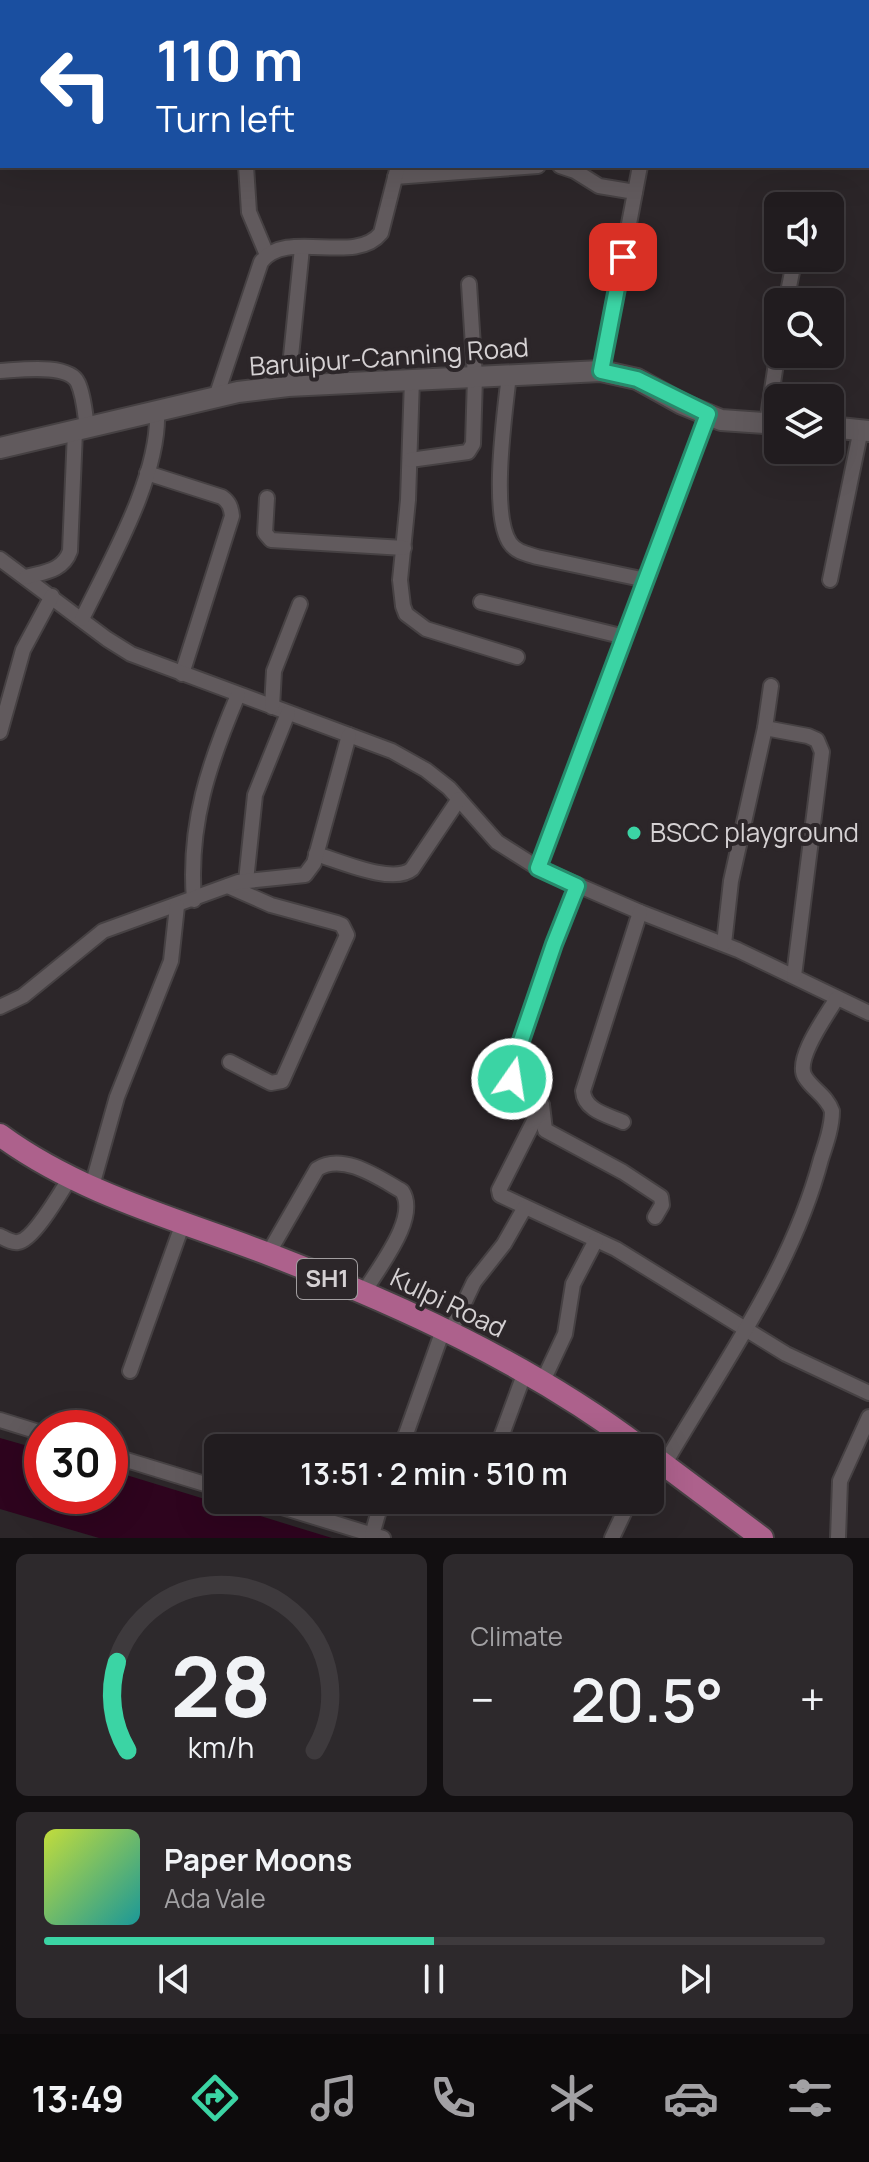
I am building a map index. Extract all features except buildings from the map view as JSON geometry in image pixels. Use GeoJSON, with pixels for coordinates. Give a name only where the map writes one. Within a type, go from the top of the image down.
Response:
{"type":"FeatureCollection","features":[{"type":"Feature","properties":{"kind":"main road","name":"Baruipur-Canning Road"},"geometry":{"type":"LineString","coordinates":[[0,448],[216,397],[288,386],[601,371],[637,379],[721,420],[764,423]]}},
{"type":"Feature","properties":{"kind":"main road"},"geometry":{"type":"LineString","coordinates":[[844,428],[865,430]]}},
{"type":"Feature","properties":{"kind":"main road","name":"Kulpi Road"},"geometry":{"type":"LineString","coordinates":[[0,1135],[25,1153],[92,1186],[268,1254],[447,1332],[534,1378],[620,1434]]}},
{"type":"Feature","properties":{"kind":"main road"},"geometry":{"type":"LineString","coordinates":[[664,1465],[762,1538]]}},
{"type":"Feature","properties":{"kind":"street"},"geometry":{"type":"LineString","coordinates":[[246,168],[249,212],[267,255]]}},
{"type":"Feature","properties":{"kind":"street"},"geometry":{"type":"LineString","coordinates":[[216,397],[261,262],[267,255],[284,249],[357,246],[374,242],[381,233],[396,171],[481,168]]}},
{"type":"Feature","properties":{"kind":"street"},"geometry":{"type":"LineString","coordinates":[[566,168],[599,186],[635,192]]}},
{"type":"Feature","properties":{"kind":"street"},"geometry":{"type":"LineString","coordinates":[[601,371],[640,168]]}},
{"type":"Feature","properties":{"kind":"street"},"geometry":{"type":"LineString","coordinates":[[288,386],[302,248]]}},
{"type":"Feature","properties":{"kind":"street"},"geometry":{"type":"LineString","coordinates":[[410,460],[468,452],[473,444],[475,377],[469,284]]}},
{"type":"Feature","properties":{"kind":"street"},"geometry":{"type":"LineString","coordinates":[[0,371],[56,370],[67,372],[78,382],[81,429],[70,551],[64,564],[58,568],[26,577]]}},
{"type":"Feature","properties":{"kind":"street"},"geometry":{"type":"LineString","coordinates":[[509,375],[501,456],[501,512],[508,541],[520,552],[537,557],[646,580]]}},
{"type":"Feature","properties":{"kind":"street"},"geometry":{"type":"LineString","coordinates":[[412,379],[410,460],[400,580],[406,614],[426,629],[517,657]]}},
{"type":"Feature","properties":{"kind":"street"},"geometry":{"type":"LineString","coordinates":[[82,619],[127,525],[147,473],[157,443],[157,411]]}},
{"type":"Feature","properties":{"kind":"street"},"geometry":{"type":"LineString","coordinates":[[538,868],[708,414]]}},
{"type":"Feature","properties":{"kind":"street"},"geometry":{"type":"LineString","coordinates":[[830,580],[865,430]]}},
{"type":"Feature","properties":{"kind":"street"},"geometry":{"type":"LineString","coordinates":[[147,473],[222,497],[231,508],[232,516],[182,674]]}},
{"type":"Feature","properties":{"kind":"street"},"geometry":{"type":"LineString","coordinates":[[267,498],[265,533],[271,540],[404,548]]}},
{"type":"Feature","properties":{"kind":"street"},"geometry":{"type":"LineString","coordinates":[[0,559],[131,654],[404,757],[426,770],[459,799],[497,842],[538,868],[724,944],[869,1013]]}},
{"type":"Feature","properties":{"kind":"street"},"geometry":{"type":"LineString","coordinates":[[0,730],[20,658],[52,596]]}},
{"type":"Feature","properties":{"kind":"street"},"geometry":{"type":"LineString","coordinates":[[481,602],[625,637]]}},
{"type":"Feature","properties":{"kind":"street"},"geometry":{"type":"LineString","coordinates":[[272,707],[274,671],[300,604]]}},
{"type":"Feature","properties":{"kind":"street"},"geometry":{"type":"LineString","coordinates":[[724,944],[731,881],[765,728],[771,686]]}},
{"type":"Feature","properties":{"kind":"street"},"geometry":{"type":"LineString","coordinates":[[194,900],[192,880],[196,821],[210,761],[238,695]]}},
{"type":"Feature","properties":{"kind":"street"},"geometry":{"type":"LineString","coordinates":[[246,881],[255,795],[288,713]]}},
{"type":"Feature","properties":{"kind":"street"},"geometry":{"type":"LineString","coordinates":[[765,728],[808,736],[817,740],[822,752],[794,976]]}},
{"type":"Feature","properties":{"kind":"street"},"geometry":{"type":"LineString","coordinates":[[0,1007],[23,996],[103,931],[228,886],[246,881],[301,876],[312,868],[349,735]]}},
{"type":"Feature","properties":{"kind":"street"},"geometry":{"type":"LineString","coordinates":[[316,854],[391,876],[406,875],[459,799]]}},
{"type":"Feature","properties":{"kind":"street"},"geometry":{"type":"LineString","coordinates":[[228,886],[271,905],[342,925],[347,935],[282,1081],[271,1083],[230,1062]]}},
{"type":"Feature","properties":{"kind":"street"},"geometry":{"type":"LineString","coordinates":[[577,886],[511,1070],[512,1079],[542,1105],[545,1130],[623,1172],[661,1197],[662,1205],[655,1217]]}},
{"type":"Feature","properties":{"kind":"street"},"geometry":{"type":"LineString","coordinates":[[92,1186],[117,1097],[171,961],[177,906]]}},
{"type":"Feature","properties":{"kind":"street"},"geometry":{"type":"LineString","coordinates":[[623,1122],[588,1106],[583,1091],[640,912]]}},
{"type":"Feature","properties":{"kind":"street"},"geometry":{"type":"LineString","coordinates":[[664,1444],[745,1329],[796,1233],[816,1181],[832,1111],[830,1103],[803,1074],[802,1065],[810,1044],[837,998]]}},
{"type":"Feature","properties":{"kind":"street"},"geometry":{"type":"LineString","coordinates":[[542,1105],[499,1192],[501,1196],[616,1249],[786,1354],[869,1393]]}},
{"type":"Feature","properties":{"kind":"street"},"geometry":{"type":"LineString","coordinates":[[268,1254],[317,1169],[326,1163],[347,1164],[402,1191],[409,1206],[402,1228],[363,1294]]}},
{"type":"Feature","properties":{"kind":"street"},"geometry":{"type":"LineString","coordinates":[[0,1236],[16,1243],[23,1241],[32,1233],[71,1176]]}},
{"type":"Feature","properties":{"kind":"street"},"geometry":{"type":"LineString","coordinates":[[407,1434],[447,1332],[474,1282],[504,1244],[525,1207]]}},
{"type":"Feature","properties":{"kind":"street"},"geometry":{"type":"LineString","coordinates":[[130,1371],[183,1223]]}},
{"type":"Feature","properties":{"kind":"street"},"geometry":{"type":"LineString","coordinates":[[504,1434],[534,1378],[565,1334],[573,1284],[596,1240]]}},
{"type":"Feature","properties":{"kind":"street"},"geometry":{"type":"LineString","coordinates":[[838,1538],[840,1481],[869,1417]]}},
{"type":"Feature","properties":{"kind":"street"},"geometry":{"type":"LineString","coordinates":[[0,1420],[24,1427]]}},
{"type":"Feature","properties":{"kind":"street"},"geometry":{"type":"LineString","coordinates":[[128,1460],[204,1484]]}},
{"type":"Feature","properties":{"kind":"street"},"geometry":{"type":"LineString","coordinates":[[305,1514],[377,1536],[380,1514]]}},
{"type":"Feature","properties":{"kind":"street"},"geometry":{"type":"LineString","coordinates":[[612,1538],[623,1514]]}},
{"type":"Feature","properties":{"kind":"shaded area"},"geometry":{"type":"Polygon","coordinates":[[[0,1438],[24,1445],[24,1514],[128,1514],[128,1476],[204,1499],[204,1514],[254,1514],[332,1538],[99,1538],[0,1509],[0,1438]]]}},
{"type":"Feature","properties":{"kind":"place","name":"BSCC playground"},"geometry":{"type":"Point","coordinates":[634,833]}},
{"type":"Feature","properties":{"kind":"route"},"geometry":{"type":"LineString","coordinates":[[512,1079],[511,1070],[577,886],[538,868],[708,414],[682,404],[637,379],[601,371],[623,257]]}}]}
